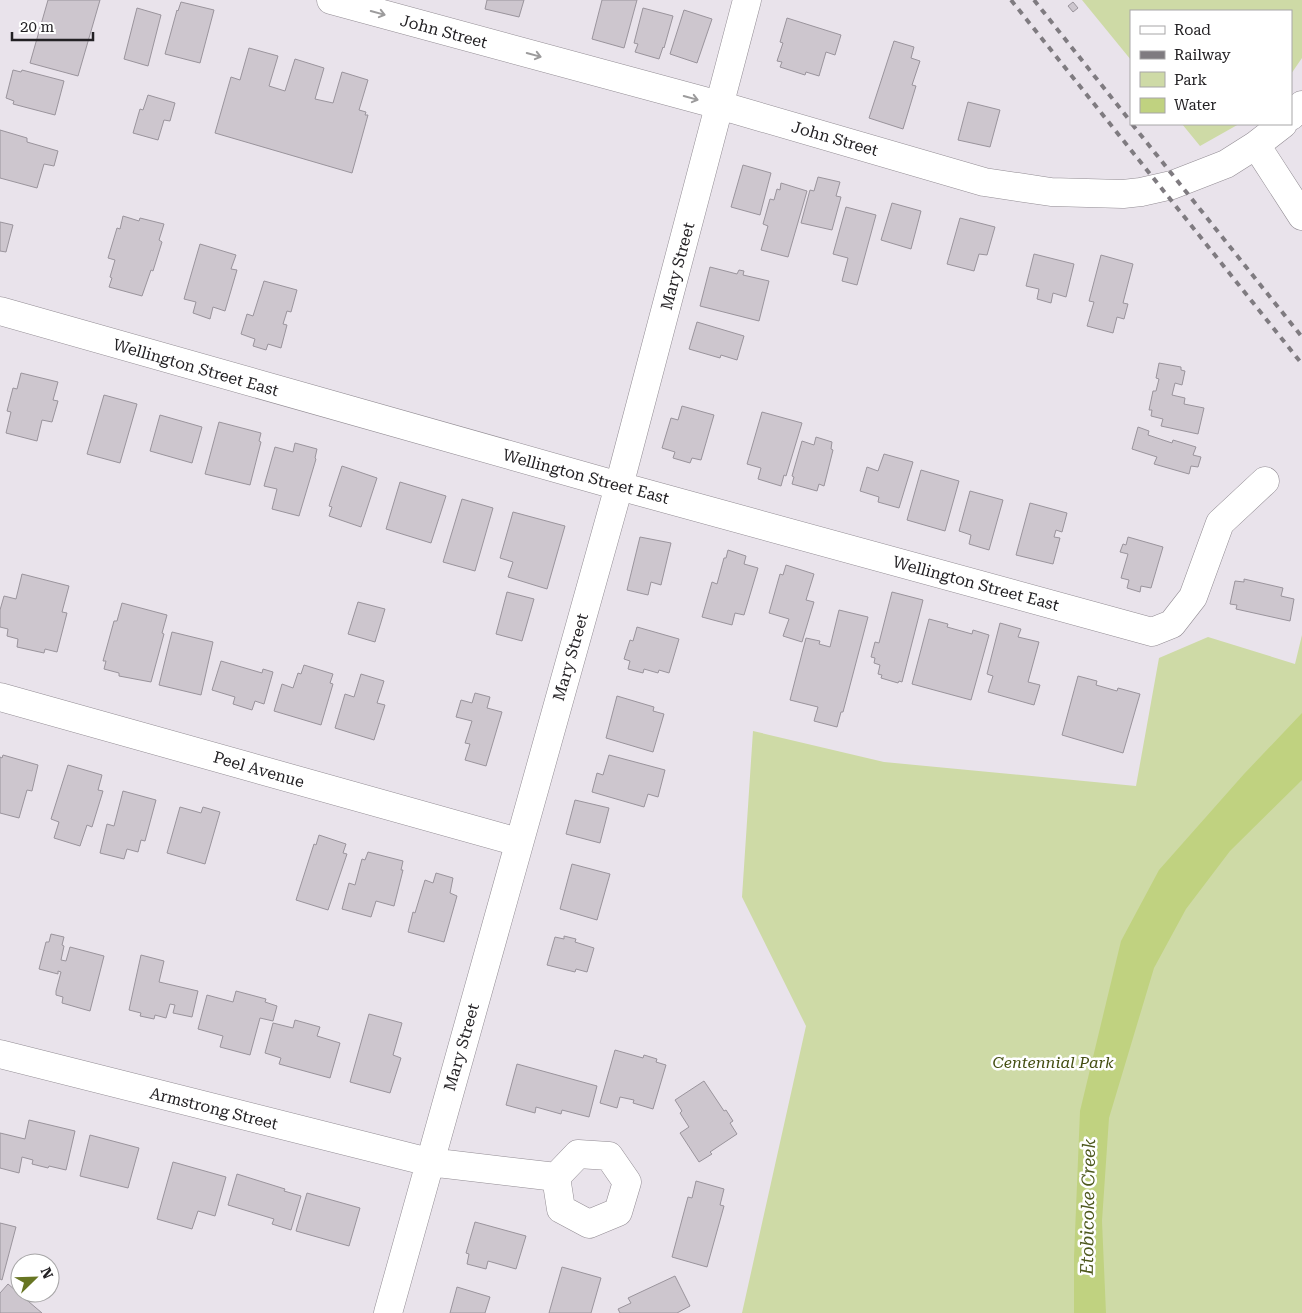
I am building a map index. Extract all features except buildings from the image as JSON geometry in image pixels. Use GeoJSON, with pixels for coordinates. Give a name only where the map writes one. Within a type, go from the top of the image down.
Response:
{"type":"FeatureCollection","features":[{"type":"Feature","properties":{"kind":"street","name":"John Street"},"geometry":{"type":"LineString","coordinates":[[331,0],[719,105],[984,182],[1051,192],[1123,194],[1141,192],[1172,184],[1226,164],[1256,146],[1282,125]]}},
{"type":"Feature","properties":{"kind":"street","name":"Mary Street"},"geometry":{"type":"LineString","coordinates":[[388,1313],[518,842],[619,486],[747,0]]}},
{"type":"Feature","properties":{"kind":"street"},"geometry":{"type":"LineString","coordinates":[[1292,115],[1302,104]]}},
{"type":"Feature","properties":{"kind":"street"},"geometry":{"type":"LineString","coordinates":[[1256,146],[1302,216]]}},
{"type":"Feature","properties":{"kind":"street","name":"Wellington Street East"},"geometry":{"type":"LineString","coordinates":[[0,311],[619,486],[1152,632],[1172,624],[1193,597],[1220,523],[1265,481]]}},
{"type":"Feature","properties":{"kind":"street","name":"Peel Avenue"},"geometry":{"type":"LineString","coordinates":[[0,697],[518,842]]}},
{"type":"Feature","properties":{"kind":"street","name":"Armstrong Street"},"geometry":{"type":"LineString","coordinates":[[0,1054],[429,1162],[556,1177]]}},
{"type":"Feature","properties":{"kind":"green space"},"geometry":{"type":"Polygon","coordinates":[[[1082,0],[1302,0],[1302,58],[1292,73],[1292,10],[1130,10],[1130,59],[1082,0]]]}},
{"type":"Feature","properties":{"kind":"green space"},"geometry":{"type":"Polygon","coordinates":[[[1183,125],[1237,125],[1200,146],[1183,125]]]}},
{"type":"Feature","properties":{"kind":"green space","name":"Centennial Park"},"geometry":{"type":"Polygon","coordinates":[[[1302,635],[1302,1313],[742,1313],[806,1026],[742,897],[753,731],[884,762],[1136,786],[1159,658],[1208,637],[1295,664],[1302,635]]]}},
{"type":"Feature","properties":{"kind":"water","name":"Etobicoke Creek"},"geometry":{"type":"Polygon","coordinates":[[[1302,713],[1302,780],[1230,851],[1186,909],[1154,968],[1109,1118],[1102,1221],[1106,1313],[1074,1313],[1074,1257],[1080,1111],[1121,941],[1159,870],[1244,774],[1302,713]]]}},
{"type":"Feature","properties":{"kind":"railway"},"geometry":{"type":"LineString","coordinates":[[1011,0],[1302,364]]}},
{"type":"Feature","properties":{"kind":"railway"},"geometry":{"type":"LineString","coordinates":[[1034,0],[1130,121]]}},
{"type":"Feature","properties":{"kind":"railway"},"geometry":{"type":"LineString","coordinates":[[1133,125],[1302,337]]}}]}
